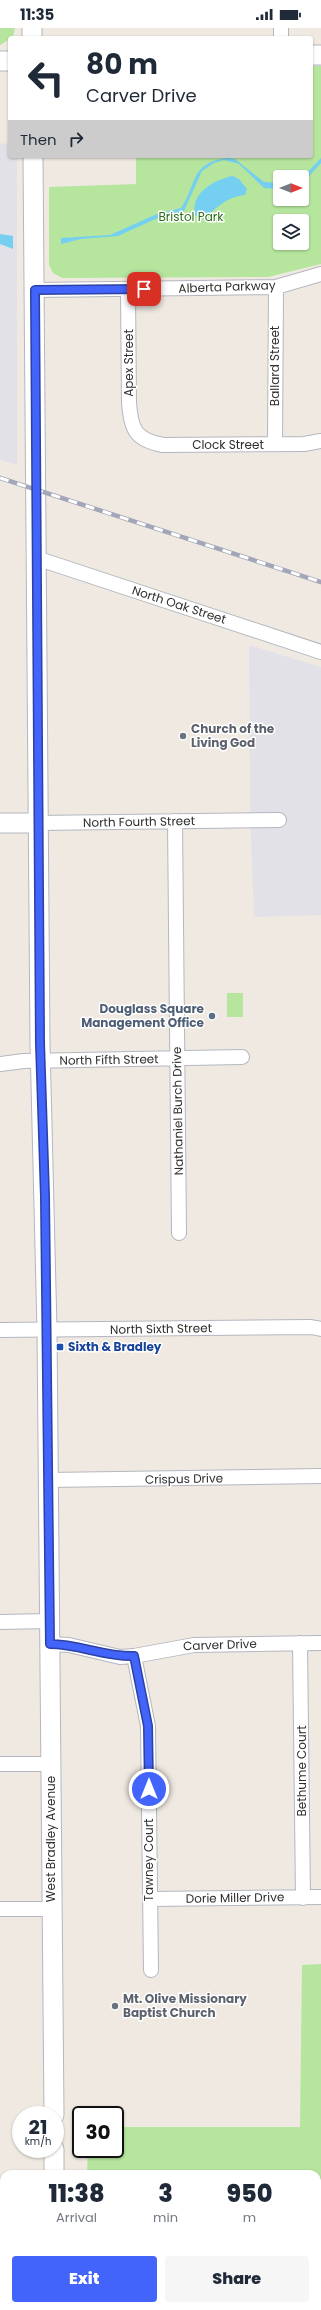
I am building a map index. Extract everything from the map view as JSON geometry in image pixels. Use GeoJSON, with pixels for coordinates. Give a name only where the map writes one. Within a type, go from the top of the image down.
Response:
{"type":"FeatureCollection","features":[{"type":"Feature","properties":{"kind":"main road","name":"West Bradley Avenue"},"geometry":{"type":"LineString","coordinates":[[33,158],[37,823],[40,1061],[45,1196],[47,1330],[54,2106]]}},
{"type":"Feature","properties":{"kind":"main road","name":"North Fourth Street"},"geometry":{"type":"LineString","coordinates":[[0,824],[37,823]]}},
{"type":"Feature","properties":{"kind":"main road"},"geometry":{"type":"LineString","coordinates":[[54,2158],[54,2170]]}},
{"type":"Feature","properties":{"kind":"street","name":"Alberta Parkway"},"geometry":{"type":"LineString","coordinates":[[35,290],[276,287],[321,274]]}},
{"type":"Feature","properties":{"kind":"street","name":"Ballard Street"},"geometry":{"type":"LineString","coordinates":[[275,444],[276,287]]}},
{"type":"Feature","properties":{"kind":"street","name":"Apex Street"},"geometry":{"type":"LineString","coordinates":[[128,290],[130,420],[138,435]]}},
{"type":"Feature","properties":{"kind":"street","name":"Clock Street"},"geometry":{"type":"LineString","coordinates":[[138,435],[150,443],[163,445],[304,444],[321,440]]}},
{"type":"Feature","properties":{"kind":"street","name":"North Oak Street"},"geometry":{"type":"LineString","coordinates":[[36,558],[321,652]]}},
{"type":"Feature","properties":{"kind":"street","name":"North Fourth Street"},"geometry":{"type":"LineString","coordinates":[[37,823],[279,820]]}},
{"type":"Feature","properties":{"kind":"street","name":"Nathaniel Burch Drive"},"geometry":{"type":"LineString","coordinates":[[175,821],[179,1233]]}},
{"type":"Feature","properties":{"kind":"street","name":"North Fifth Street"},"geometry":{"type":"LineString","coordinates":[[0,1064],[40,1061],[242,1057]]}},
{"type":"Feature","properties":{"kind":"street","name":"North Sixth Street"},"geometry":{"type":"LineString","coordinates":[[0,1330],[311,1327],[321,1329]]}},
{"type":"Feature","properties":{"kind":"street","name":"Crispus Drive"},"geometry":{"type":"LineString","coordinates":[[48,1480],[321,1476]]}},
{"type":"Feature","properties":{"kind":"street"},"geometry":{"type":"LineString","coordinates":[[0,1622],[49,1621]]}},
{"type":"Feature","properties":{"kind":"street","name":"Carver Drive"},"geometry":{"type":"LineString","coordinates":[[50,1644],[77,1646],[108,1655],[134,1656],[194,1645],[321,1643]]}},
{"type":"Feature","properties":{"kind":"street","name":"Bethume Court"},"geometry":{"type":"LineString","coordinates":[[300,1644],[303,1898]]}},
{"type":"Feature","properties":{"kind":"street","name":"Tawney Court"},"geometry":{"type":"LineString","coordinates":[[134,1656],[148,1726],[151,1970]]}},
{"type":"Feature","properties":{"kind":"street"},"geometry":{"type":"LineString","coordinates":[[0,1764],[51,1764]]}},
{"type":"Feature","properties":{"kind":"street","name":"Dorie Miller Drive"},"geometry":{"type":"LineString","coordinates":[[150,1899],[321,1898]]}},
{"type":"Feature","properties":{"kind":"street"},"geometry":{"type":"LineString","coordinates":[[0,1909],[51,1909]]}},
{"type":"Feature","properties":{"kind":"shaded area"},"geometry":{"type":"Polygon","coordinates":[[[8,143],[8,158],[17,158],[17,465],[0,460],[0,144],[8,143]]]}},
{"type":"Feature","properties":{"kind":"shaded area"},"geometry":{"type":"Polygon","coordinates":[[[249,645],[321,667],[321,915],[254,917],[250,808],[249,645]]]}},
{"type":"Feature","properties":{"kind":"green space"},"geometry":{"type":"Polygon","coordinates":[[[0,28],[15,28],[13,36],[8,36],[8,40],[0,45],[0,28]]]}},
{"type":"Feature","properties":{"kind":"green space","name":"Bristol Park"},"geometry":{"type":"Polygon","coordinates":[[[313,66],[321,66],[321,264],[268,277],[62,278],[53,273],[49,265],[49,187],[136,184],[136,158],[313,158],[313,66]]]}},
{"type":"Feature","properties":{"kind":"green space"},"geometry":{"type":"Polygon","coordinates":[[[227,993],[243,993],[243,1017],[227,1017],[227,993]]]}},
{"type":"Feature","properties":{"kind":"green space"},"geometry":{"type":"Polygon","coordinates":[[[321,1964],[321,2170],[87,2170],[88,2158],[124,2158],[124,2127],[300,2127],[302,1965],[321,1964]]]}},
{"type":"Feature","properties":{"kind":"water"},"geometry":{"type":"Polygon","coordinates":[[[228,158],[235,159],[264,182],[273,183],[273,189],[264,188],[239,164],[224,160],[214,163],[202,171],[184,211],[153,220],[118,236],[81,239],[61,244],[61,238],[110,235],[157,214],[181,208],[200,169],[215,161],[228,158]]]}},
{"type":"Feature","properties":{"kind":"water"},"geometry":{"type":"Polygon","coordinates":[[[321,158],[321,163],[309,176],[309,171],[321,158]]]}},
{"type":"Feature","properties":{"kind":"water"},"geometry":{"type":"Polygon","coordinates":[[[233,176],[239,179],[247,189],[245,195],[232,198],[217,207],[203,219],[195,215],[194,207],[196,200],[205,188],[219,180],[233,176]]]}},
{"type":"Feature","properties":{"kind":"water"},"geometry":{"type":"Polygon","coordinates":[[[0,234],[13,236],[13,249],[0,244],[0,234]]]}},
{"type":"Feature","properties":{"kind":"railway"},"geometry":{"type":"LineString","coordinates":[[0,478],[321,582]]}},
{"type":"Feature","properties":{"kind":"place","name":"Church of the Living God"},"geometry":{"type":"Point","coordinates":[183,736]}},
{"type":"Feature","properties":{"kind":"place","name":"Douglass Square Management Office"},"geometry":{"type":"Point","coordinates":[212,1016]}},
{"type":"Feature","properties":{"kind":"place","name":"Sixth & Bradley"},"geometry":{"type":"Point","coordinates":[60,1347]}},
{"type":"Feature","properties":{"kind":"place","name":"Mt. Olive Missionary Baptist Church"},"geometry":{"type":"Point","coordinates":[115,2006]}},
{"type":"Feature","properties":{"kind":"route"},"geometry":{"type":"LineString","coordinates":[[144,289],[35,290],[35,504],[40,1081],[45,1196],[50,1644],[77,1646],[120,1657],[134,1656],[138,1683],[147,1711],[149,1789]]}}]}
